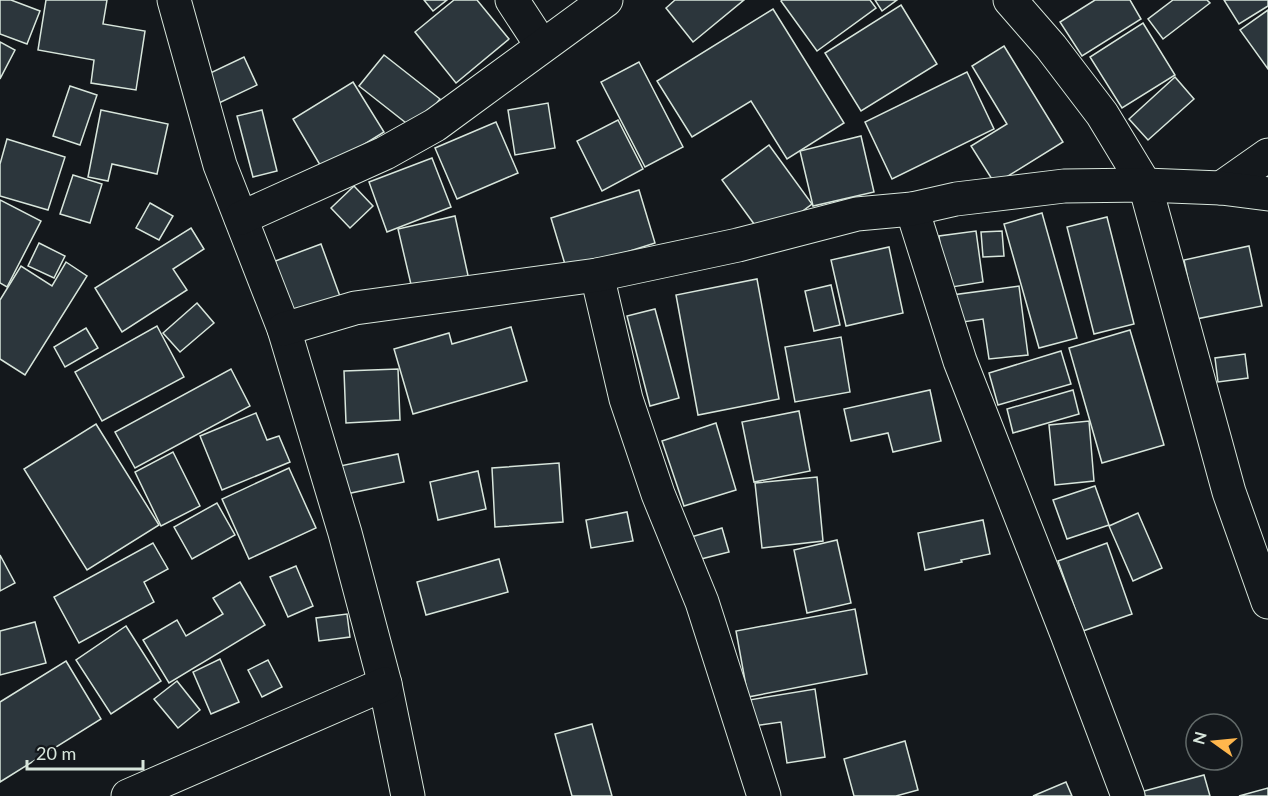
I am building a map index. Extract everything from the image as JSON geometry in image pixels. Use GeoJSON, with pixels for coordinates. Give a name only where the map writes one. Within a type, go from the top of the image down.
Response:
{"type":"FeatureCollection","features":[{"type":"Feature","properties":{"kind":"street"},"geometry":{"type":"LineString","coordinates":[[174,0],[220,165],[284,329],[345,533],[385,684],[408,796]]}},
{"type":"Feature","properties":{"kind":"street"},"geometry":{"type":"LineString","coordinates":[[512,0],[542,46]]}},
{"type":"Feature","properties":{"kind":"street"},"geometry":{"type":"LineString","coordinates":[[241,218],[385,153],[435,125],[606,0]]}},
{"type":"Feature","properties":{"kind":"street"},"geometry":{"type":"LineString","coordinates":[[1010,0],[1051,47],[1102,114],[1144,185],[1229,492],[1259,551],[1268,602]]}},
{"type":"Feature","properties":{"kind":"street"},"geometry":{"type":"LineString","coordinates":[[1221,189],[1268,155]]}},
{"type":"Feature","properties":{"kind":"street"},"geometry":{"type":"LineString","coordinates":[[284,329],[355,308],[597,275],[738,244],[857,214],[912,209],[956,199],[1064,186],[1144,185],[1268,194]]}},
{"type":"Feature","properties":{"kind":"street"},"geometry":{"type":"LineString","coordinates":[[912,209],[960,361],[1068,634],[1128,796]]}},
{"type":"Feature","properties":{"kind":"street"},"geometry":{"type":"LineString","coordinates":[[597,275],[626,399],[658,494],[702,602],[764,796]]}},
{"type":"Feature","properties":{"kind":"street"},"geometry":{"type":"LineString","coordinates":[[128,796],[385,684]]}},
{"type":"Feature","properties":{"kind":"building"},"geometry":{"type":"Polygon","coordinates":[[[0,0],[11,0],[40,11],[27,44],[0,34],[0,0]]]}},
{"type":"Feature","properties":{"kind":"building"},"geometry":{"type":"Polygon","coordinates":[[[46,0],[107,0],[103,24],[145,31],[136,90],[91,83],[94,60],[38,50],[46,0]]]}},
{"type":"Feature","properties":{"kind":"building"},"geometry":{"type":"Polygon","coordinates":[[[424,0],[447,0],[433,11],[424,0]]]}},
{"type":"Feature","properties":{"kind":"building"},"geometry":{"type":"Polygon","coordinates":[[[454,0],[477,0],[509,39],[456,83],[415,32],[454,0]]]}},
{"type":"Feature","properties":{"kind":"building"},"geometry":{"type":"Polygon","coordinates":[[[675,0],[744,0],[693,42],[666,8],[675,0]]]}},
{"type":"Feature","properties":{"kind":"building"},"geometry":{"type":"Polygon","coordinates":[[[782,0],[870,0],[876,8],[817,51],[782,0]]]}},
{"type":"Feature","properties":{"kind":"building"},"geometry":{"type":"Polygon","coordinates":[[[875,0],[897,0],[882,11],[875,0]]]}},
{"type":"Feature","properties":{"kind":"building"},"geometry":{"type":"Polygon","coordinates":[[[1095,0],[1130,0],[1141,19],[1082,56],[1060,22],[1095,0]]]}},
{"type":"Feature","properties":{"kind":"building"},"geometry":{"type":"Polygon","coordinates":[[[1173,0],[1207,0],[1210,3],[1163,39],[1148,19],[1173,0]]]}},
{"type":"Feature","properties":{"kind":"building"},"geometry":{"type":"Polygon","coordinates":[[[1224,0],[1268,0],[1268,6],[1239,24],[1224,0]]]}},
{"type":"Feature","properties":{"kind":"building"},"geometry":{"type":"Polygon","coordinates":[[[901,5],[937,64],[861,111],[825,53],[901,5]]]}},
{"type":"Feature","properties":{"kind":"building"},"geometry":{"type":"Polygon","coordinates":[[[773,9],[844,123],[787,159],[751,101],[692,137],[657,81],[773,9]]]}},
{"type":"Feature","properties":{"kind":"building"},"geometry":{"type":"Polygon","coordinates":[[[1268,10],[1268,69],[1240,30],[1268,10]]]}},
{"type":"Feature","properties":{"kind":"building"},"geometry":{"type":"Polygon","coordinates":[[[1143,23],[1175,75],[1122,108],[1090,57],[1143,23]]]}},
{"type":"Feature","properties":{"kind":"building"},"geometry":{"type":"Polygon","coordinates":[[[0,42],[15,50],[0,79],[0,42]]]}},
{"type":"Feature","properties":{"kind":"building"},"geometry":{"type":"Polygon","coordinates":[[[1004,46],[1063,142],[995,184],[971,146],[1007,124],[972,66],[1004,46]]]}},
{"type":"Feature","properties":{"kind":"building"},"geometry":{"type":"Polygon","coordinates":[[[384,55],[440,99],[415,130],[359,86],[384,55]]]}},
{"type":"Feature","properties":{"kind":"building"},"geometry":{"type":"Polygon","coordinates":[[[244,57],[257,85],[219,103],[206,75],[244,57]]]}},
{"type":"Feature","properties":{"kind":"building"},"geometry":{"type":"Polygon","coordinates":[[[639,62],[683,147],[645,167],[601,82],[639,62]]]}},
{"type":"Feature","properties":{"kind":"building"},"geometry":{"type":"Polygon","coordinates":[[[967,72],[994,129],[892,179],[865,122],[967,72]]]}},
{"type":"Feature","properties":{"kind":"building"},"geometry":{"type":"Polygon","coordinates":[[[1175,77],[1194,99],[1148,140],[1129,119],[1175,77]]]}},
{"type":"Feature","properties":{"kind":"building"},"geometry":{"type":"Polygon","coordinates":[[[353,82],[384,132],[323,170],[293,119],[353,82]]]}},
{"type":"Feature","properties":{"kind":"building"},"geometry":{"type":"Polygon","coordinates":[[[70,86],[97,95],[80,145],[53,136],[70,86]]]}},
{"type":"Feature","properties":{"kind":"building"},"geometry":{"type":"Polygon","coordinates":[[[548,103],[555,148],[515,155],[508,110],[548,103]]]}},
{"type":"Feature","properties":{"kind":"building"},"geometry":{"type":"Polygon","coordinates":[[[101,110],[168,124],[157,174],[112,164],[108,181],[88,177],[101,110]]]}},
{"type":"Feature","properties":{"kind":"building"},"geometry":{"type":"Polygon","coordinates":[[[262,110],[277,171],[253,177],[237,116],[262,110]]]}},
{"type":"Feature","properties":{"kind":"building"},"geometry":{"type":"Polygon","coordinates":[[[618,120],[643,169],[602,191],[577,141],[618,120]]]}},
{"type":"Feature","properties":{"kind":"building"},"geometry":{"type":"Polygon","coordinates":[[[496,122],[518,173],[457,199],[435,148],[496,122]]]}},
{"type":"Feature","properties":{"kind":"building"},"geometry":{"type":"Polygon","coordinates":[[[861,136],[874,192],[813,206],[800,151],[861,136]]]}},
{"type":"Feature","properties":{"kind":"building"},"geometry":{"type":"Polygon","coordinates":[[[7,139],[65,157],[48,210],[0,196],[0,164],[7,139]]]}},
{"type":"Feature","properties":{"kind":"building"},"geometry":{"type":"Polygon","coordinates":[[[769,145],[812,204],[765,239],[722,180],[769,145]]]}},
{"type":"Feature","properties":{"kind":"building"},"geometry":{"type":"Polygon","coordinates":[[[432,158],[451,207],[387,232],[369,182],[432,158]]]}},
{"type":"Feature","properties":{"kind":"building"},"geometry":{"type":"Polygon","coordinates":[[[73,175],[102,184],[90,223],[60,214],[73,175]]]}},
{"type":"Feature","properties":{"kind":"building"},"geometry":{"type":"Polygon","coordinates":[[[354,186],[373,206],[350,228],[331,208],[354,186]]]}},
{"type":"Feature","properties":{"kind":"building"},"geometry":{"type":"Polygon","coordinates":[[[639,190],[655,243],[567,271],[551,218],[639,190]]]}},
{"type":"Feature","properties":{"kind":"building"},"geometry":{"type":"Polygon","coordinates":[[[0,200],[41,221],[7,287],[0,283],[0,200]]]}},
{"type":"Feature","properties":{"kind":"building"},"geometry":{"type":"Polygon","coordinates":[[[150,203],[173,216],[159,240],[136,228],[150,203]]]}},
{"type":"Feature","properties":{"kind":"building"},"geometry":{"type":"Polygon","coordinates":[[[1042,213],[1077,338],[1039,348],[1004,224],[1042,213]]]}},
{"type":"Feature","properties":{"kind":"building"},"geometry":{"type":"Polygon","coordinates":[[[455,216],[469,280],[413,293],[398,229],[455,216]]]}},
{"type":"Feature","properties":{"kind":"building"},"geometry":{"type":"Polygon","coordinates":[[[1107,217],[1134,324],[1094,334],[1067,227],[1107,217]]]}},
{"type":"Feature","properties":{"kind":"building"},"geometry":{"type":"Polygon","coordinates":[[[191,228],[204,249],[173,269],[187,290],[122,332],[95,288],[191,228]]]}},
{"type":"Feature","properties":{"kind":"building"},"geometry":{"type":"Polygon","coordinates":[[[976,231],[983,282],[946,288],[939,236],[976,231]]]}},
{"type":"Feature","properties":{"kind":"building"},"geometry":{"type":"Polygon","coordinates":[[[1002,231],[1004,256],[983,257],[981,232],[1002,231]]]}},
{"type":"Feature","properties":{"kind":"building"},"geometry":{"type":"Polygon","coordinates":[[[39,243],[65,256],[54,278],[28,266],[39,243]]]}},
{"type":"Feature","properties":{"kind":"building"},"geometry":{"type":"Polygon","coordinates":[[[321,244],[341,299],[291,317],[270,263],[321,244]]]}},
{"type":"Feature","properties":{"kind":"building"},"geometry":{"type":"Polygon","coordinates":[[[1249,246],[1262,306],[1196,319],[1184,260],[1249,246]]]}},
{"type":"Feature","properties":{"kind":"building"},"geometry":{"type":"Polygon","coordinates":[[[889,247],[903,313],[846,326],[831,260],[889,247]]]}},
{"type":"Feature","properties":{"kind":"building"},"geometry":{"type":"Polygon","coordinates":[[[66,262],[87,276],[25,375],[0,359],[0,300],[21,266],[52,286],[66,262]]]}},
{"type":"Feature","properties":{"kind":"building"},"geometry":{"type":"Polygon","coordinates":[[[757,279],[779,399],[698,415],[676,295],[757,279]]]}},
{"type":"Feature","properties":{"kind":"building"},"geometry":{"type":"Polygon","coordinates":[[[831,285],[840,325],[814,331],[805,291],[831,285]]]}},
{"type":"Feature","properties":{"kind":"building"},"geometry":{"type":"Polygon","coordinates":[[[1019,286],[1028,355],[989,359],[983,319],[956,323],[952,295],[1019,286]]]}},
{"type":"Feature","properties":{"kind":"building"},"geometry":{"type":"Polygon","coordinates":[[[197,303],[214,323],[180,352],[163,333],[197,303]]]}},
{"type":"Feature","properties":{"kind":"building"},"geometry":{"type":"Polygon","coordinates":[[[655,309],[679,398],[650,406],[627,316],[655,309]]]}},
{"type":"Feature","properties":{"kind":"building"},"geometry":{"type":"Polygon","coordinates":[[[157,326],[184,377],[102,421],[75,372],[157,326]]]}},
{"type":"Feature","properties":{"kind":"building"},"geometry":{"type":"Polygon","coordinates":[[[511,327],[527,381],[413,414],[394,349],[449,333],[452,344],[511,327]]]}},
{"type":"Feature","properties":{"kind":"building"},"geometry":{"type":"Polygon","coordinates":[[[86,328],[98,348],[65,367],[54,347],[86,328]]]}},
{"type":"Feature","properties":{"kind":"building"},"geometry":{"type":"Polygon","coordinates":[[[1130,330],[1164,445],[1102,463],[1069,348],[1130,330]]]}},
{"type":"Feature","properties":{"kind":"building"},"geometry":{"type":"Polygon","coordinates":[[[841,337],[850,392],[795,402],[785,347],[841,337]]]}},
{"type":"Feature","properties":{"kind":"building"},"geometry":{"type":"Polygon","coordinates":[[[1061,351],[1071,384],[998,405],[989,373],[1061,351]]]}},
{"type":"Feature","properties":{"kind":"building"},"geometry":{"type":"Polygon","coordinates":[[[1245,354],[1248,378],[1218,382],[1215,358],[1245,354]]]}},
{"type":"Feature","properties":{"kind":"building"},"geometry":{"type":"Polygon","coordinates":[[[231,369],[250,406],[135,468],[115,432],[231,369]]]}},
{"type":"Feature","properties":{"kind":"building"},"geometry":{"type":"Polygon","coordinates":[[[398,369],[400,420],[346,423],[344,371],[398,369]]]}},
{"type":"Feature","properties":{"kind":"building"},"geometry":{"type":"Polygon","coordinates":[[[930,390],[941,441],[893,452],[888,433],[851,441],[844,409],[930,390]]]}},
{"type":"Feature","properties":{"kind":"building"},"geometry":{"type":"Polygon","coordinates":[[[1073,390],[1079,414],[1013,433],[1007,409],[1073,390]]]}},
{"type":"Feature","properties":{"kind":"building"},"geometry":{"type":"Polygon","coordinates":[[[799,411],[810,471],[754,482],[742,422],[799,411]]]}},
{"type":"Feature","properties":{"kind":"building"},"geometry":{"type":"Polygon","coordinates":[[[256,413],[267,440],[279,436],[290,462],[222,490],[200,436],[256,413]]]}},
{"type":"Feature","properties":{"kind":"building"},"geometry":{"type":"Polygon","coordinates":[[[1089,421],[1094,481],[1055,485],[1049,425],[1089,421]]]}},
{"type":"Feature","properties":{"kind":"building"},"geometry":{"type":"Polygon","coordinates":[[[716,423],[736,490],[684,506],[662,441],[716,423]]]}},
{"type":"Feature","properties":{"kind":"building"},"geometry":{"type":"Polygon","coordinates":[[[96,424],[159,525],[87,570],[24,469],[96,424]]]}},
{"type":"Feature","properties":{"kind":"building"},"geometry":{"type":"Polygon","coordinates":[[[173,452],[200,506],[161,526],[135,472],[173,452]]]}},
{"type":"Feature","properties":{"kind":"building"},"geometry":{"type":"Polygon","coordinates":[[[398,454],[404,482],[346,494],[340,466],[398,454]]]}},
{"type":"Feature","properties":{"kind":"building"},"geometry":{"type":"Polygon","coordinates":[[[559,463],[563,522],[495,527],[492,468],[559,463]]]}},
{"type":"Feature","properties":{"kind":"building"},"geometry":{"type":"Polygon","coordinates":[[[289,468],[316,528],[249,559],[222,499],[289,468]]]}},
{"type":"Feature","properties":{"kind":"building"},"geometry":{"type":"Polygon","coordinates":[[[478,471],[486,509],[438,520],[430,482],[478,471]]]}},
{"type":"Feature","properties":{"kind":"building"},"geometry":{"type":"Polygon","coordinates":[[[817,477],[823,541],[762,548],[755,483],[817,477]]]}},
{"type":"Feature","properties":{"kind":"building"},"geometry":{"type":"Polygon","coordinates":[[[1095,486],[1109,525],[1067,539],[1053,500],[1095,486]]]}},
{"type":"Feature","properties":{"kind":"building"},"geometry":{"type":"Polygon","coordinates":[[[217,503],[235,535],[192,559],[174,527],[217,503]]]}},
{"type":"Feature","properties":{"kind":"building"},"geometry":{"type":"Polygon","coordinates":[[[627,512],[633,541],[591,548],[586,520],[627,512]]]}},
{"type":"Feature","properties":{"kind":"building"},"geometry":{"type":"Polygon","coordinates":[[[1138,513],[1162,568],[1133,581],[1109,526],[1138,513]]]}},
{"type":"Feature","properties":{"kind":"building"},"geometry":{"type":"Polygon","coordinates":[[[983,520],[990,554],[925,570],[918,533],[983,520]]]}},
{"type":"Feature","properties":{"kind":"building"},"geometry":{"type":"Polygon","coordinates":[[[722,528],[729,552],[697,560],[691,537],[722,528]]]}},
{"type":"Feature","properties":{"kind":"building"},"geometry":{"type":"Polygon","coordinates":[[[837,540],[851,603],[807,613],[794,550],[837,540]]]}},
{"type":"Feature","properties":{"kind":"building"},"geometry":{"type":"Polygon","coordinates":[[[153,543],[168,569],[144,582],[154,602],[79,643],[54,597],[153,543]]]}},
{"type":"Feature","properties":{"kind":"building"},"geometry":{"type":"Polygon","coordinates":[[[1107,543],[1132,614],[1083,631],[1058,561],[1107,543]]]}},
{"type":"Feature","properties":{"kind":"building"},"geometry":{"type":"Polygon","coordinates":[[[0,555],[15,583],[0,591],[0,555]]]}},
{"type":"Feature","properties":{"kind":"building"},"geometry":{"type":"Polygon","coordinates":[[[499,559],[508,592],[426,615],[417,582],[499,559]]]}},
{"type":"Feature","properties":{"kind":"building"},"geometry":{"type":"Polygon","coordinates":[[[296,566],[313,606],[288,617],[270,577],[296,566]]]}},
{"type":"Feature","properties":{"kind":"building"},"geometry":{"type":"Polygon","coordinates":[[[240,582],[265,625],[169,683],[143,640],[177,620],[186,636],[223,614],[213,598],[240,582]]]}},
{"type":"Feature","properties":{"kind":"building"},"geometry":{"type":"Polygon","coordinates":[[[855,609],[867,674],[748,697],[736,631],[855,609]]]}},
{"type":"Feature","properties":{"kind":"building"},"geometry":{"type":"Polygon","coordinates":[[[347,614],[350,637],[319,641],[316,618],[347,614]]]}},
{"type":"Feature","properties":{"kind":"building"},"geometry":{"type":"Polygon","coordinates":[[[35,622],[46,663],[0,675],[0,631],[35,622]]]}},
{"type":"Feature","properties":{"kind":"building"},"geometry":{"type":"Polygon","coordinates":[[[126,626],[161,681],[111,714],[76,660],[126,626]]]}},
{"type":"Feature","properties":{"kind":"building"},"geometry":{"type":"Polygon","coordinates":[[[220,659],[239,702],[211,714],[193,672],[220,659]]]}},
{"type":"Feature","properties":{"kind":"building"},"geometry":{"type":"Polygon","coordinates":[[[268,660],[282,687],[262,697],[248,670],[268,660]]]}},
{"type":"Feature","properties":{"kind":"building"},"geometry":{"type":"Polygon","coordinates":[[[66,661],[101,719],[0,782],[0,702],[66,661]]]}},
{"type":"Feature","properties":{"kind":"building"},"geometry":{"type":"Polygon","coordinates":[[[177,681],[200,710],[178,728],[154,699],[177,681]]]}},
{"type":"Feature","properties":{"kind":"building"},"geometry":{"type":"Polygon","coordinates":[[[815,689],[825,757],[787,763],[781,722],[753,726],[749,700],[815,689]]]}},
{"type":"Feature","properties":{"kind":"building"},"geometry":{"type":"Polygon","coordinates":[[[592,724],[612,796],[572,796],[555,734],[592,724]]]}},
{"type":"Feature","properties":{"kind":"building"},"geometry":{"type":"Polygon","coordinates":[[[905,741],[918,790],[896,796],[854,796],[844,759],[905,741]]]}},
{"type":"Feature","properties":{"kind":"building"},"geometry":{"type":"Polygon","coordinates":[[[1204,775],[1210,796],[1145,796],[1144,791],[1204,775]]]}},
{"type":"Feature","properties":{"kind":"building"},"geometry":{"type":"Polygon","coordinates":[[[1066,782],[1072,796],[1033,796],[1066,782]]]}},
{"type":"Feature","properties":{"kind":"building"},"geometry":{"type":"Polygon","coordinates":[[[1268,788],[1268,796],[1239,796],[1268,788]]]}}]}
